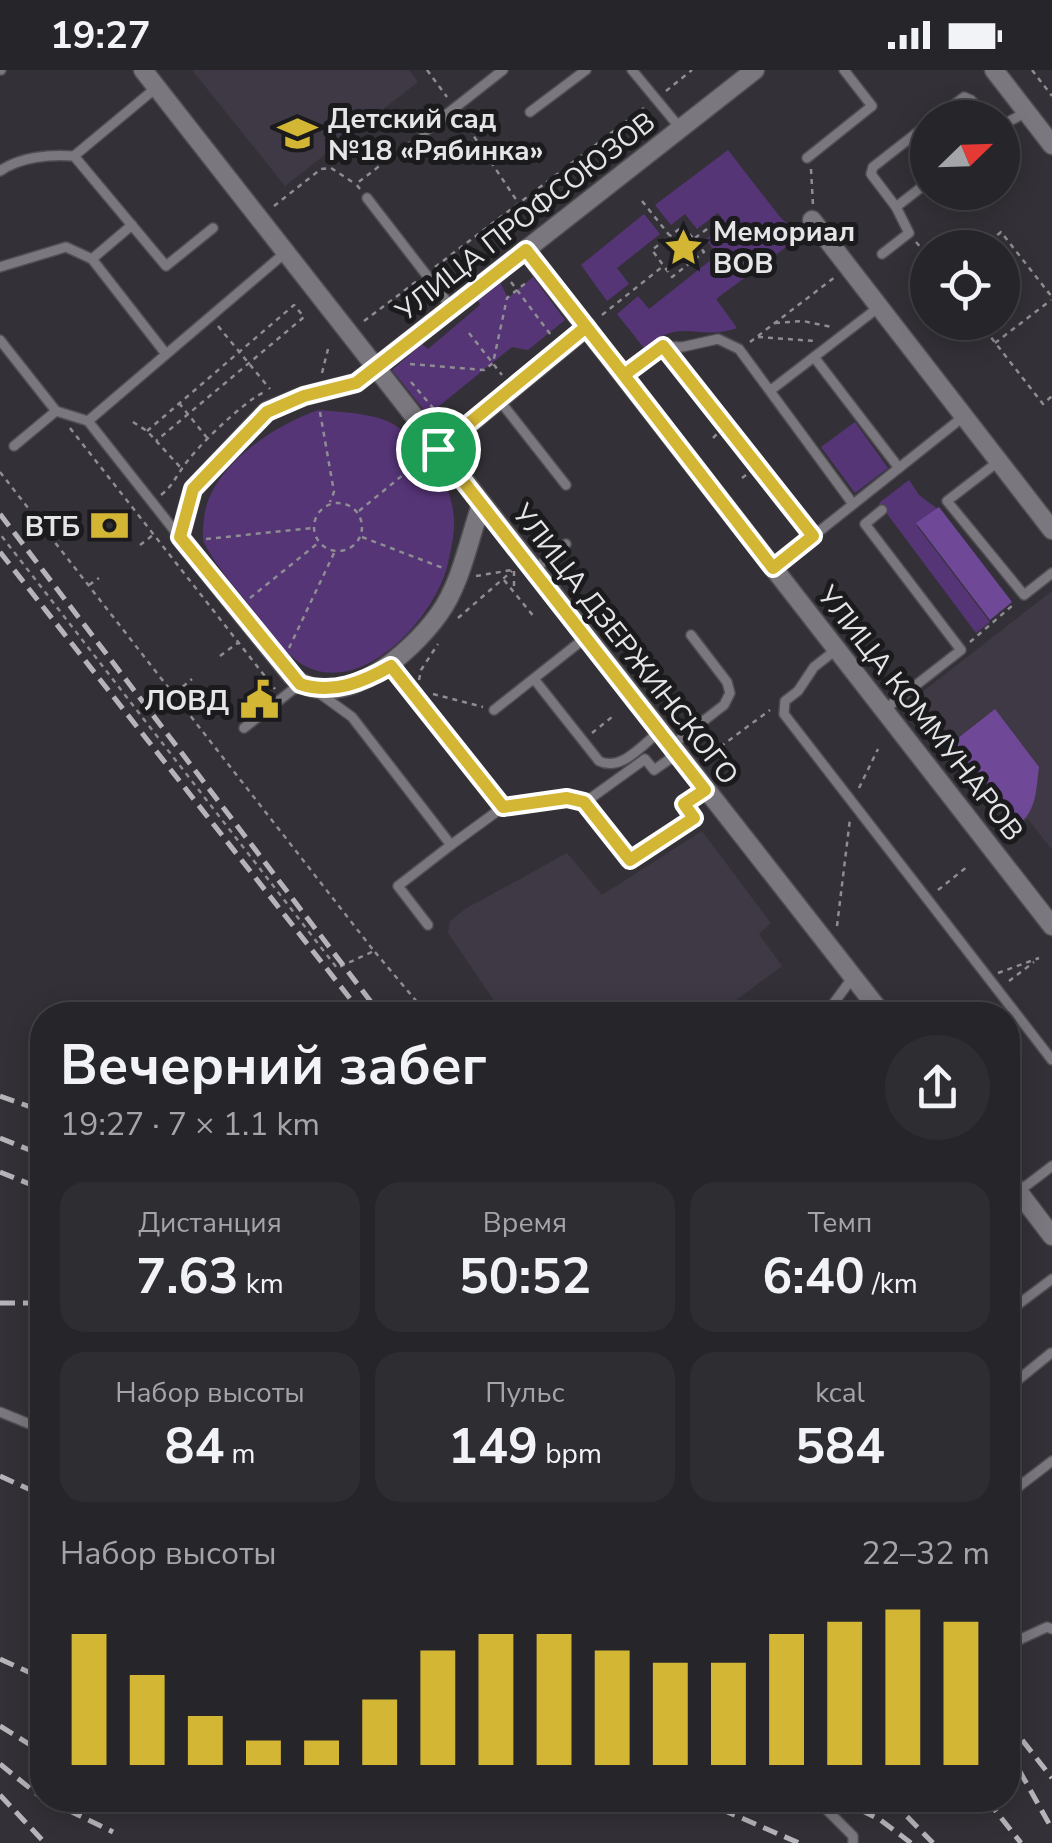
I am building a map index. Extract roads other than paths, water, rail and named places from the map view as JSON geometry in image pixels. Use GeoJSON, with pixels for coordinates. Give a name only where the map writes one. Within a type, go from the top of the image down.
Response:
{"type":"FeatureCollection","features":[{"type":"Feature","properties":{"kind":"street","name":"УЛИЦА ДЗЕРЖИНСКОГО"},"geometry":{"type":"LineString","coordinates":[[144,70],[376,368],[433,452],[481,505],[523,570],[586,638],[675,746],[705,790],[872,1002]]}},
{"type":"Feature","properties":{"kind":"street","name":"УЛИЦА ПРОФСОЮЗОВ"},"geometry":{"type":"LineString","coordinates":[[180,537],[193,489],[267,412],[304,396],[356,383],[755,70]]}},
{"type":"Feature","properties":{"kind":"street"},"geometry":{"type":"LineString","coordinates":[[994,70],[1052,145]]}},
{"type":"Feature","properties":{"kind":"street"},"geometry":{"type":"LineString","coordinates":[[812,220],[1052,530]]}},
{"type":"Feature","properties":{"kind":"street","name":"УЛИЦА КОММУНАРОВ"},"geometry":{"type":"LineString","coordinates":[[526,250],[1052,926]]}},
{"type":"Feature","properties":{"kind":"street"},"geometry":{"type":"LineString","coordinates":[[433,452],[586,327]]}},
{"type":"Feature","properties":{"kind":"street"},"geometry":{"type":"LineString","coordinates":[[180,537],[278,659],[306,686],[346,687],[391,666],[441,612],[481,505]]}},
{"type":"Feature","properties":{"kind":"street"},"geometry":{"type":"LineString","coordinates":[[1020,1194],[1052,1236]]}},
{"type":"Feature","properties":{"kind":"lane"},"geometry":{"type":"LineString","coordinates":[[424,132],[502,70]]}},
{"type":"Feature","properties":{"kind":"lane"},"geometry":{"type":"LineString","coordinates":[[530,112],[586,70]]}},
{"type":"Feature","properties":{"kind":"lane"},"geometry":{"type":"LineString","coordinates":[[632,70],[680,128]]}},
{"type":"Feature","properties":{"kind":"lane"},"geometry":{"type":"LineString","coordinates":[[806,158],[872,106],[844,70]]}},
{"type":"Feature","properties":{"kind":"lane"},"geometry":{"type":"LineString","coordinates":[[74,156],[157,87]]}},
{"type":"Feature","properties":{"kind":"lane"},"geometry":{"type":"LineString","coordinates":[[1020,115],[1026,112]]}},
{"type":"Feature","properties":{"kind":"lane"},"geometry":{"type":"LineString","coordinates":[[882,254],[909,233],[896,207],[872,176],[872,169],[910,138]]}},
{"type":"Feature","properties":{"kind":"lane"},"geometry":{"type":"LineString","coordinates":[[0,171],[10,164],[54,154],[74,156],[166,266],[213,228]]}},
{"type":"Feature","properties":{"kind":"lane"},"geometry":{"type":"LineString","coordinates":[[896,207],[910,196]]}},
{"type":"Feature","properties":{"kind":"lane"},"geometry":{"type":"LineString","coordinates":[[367,198],[452,308]]}},
{"type":"Feature","properties":{"kind":"lane"},"geometry":{"type":"LineString","coordinates":[[92,259],[132,225]]}},
{"type":"Feature","properties":{"kind":"lane"},"geometry":{"type":"LineString","coordinates":[[0,267],[66,247],[92,259],[166,354]]}},
{"type":"Feature","properties":{"kind":"lane"},"geometry":{"type":"LineString","coordinates":[[88,421],[286,252]]}},
{"type":"Feature","properties":{"kind":"lane"},"geometry":{"type":"LineString","coordinates":[[771,390],[879,307]]}},
{"type":"Feature","properties":{"kind":"lane"},"geometry":{"type":"LineString","coordinates":[[624,375],[663,346],[718,338],[739,349],[853,504]]}},
{"type":"Feature","properties":{"kind":"lane"},"geometry":{"type":"LineString","coordinates":[[0,340],[56,411],[88,421],[180,537]]}},
{"type":"Feature","properties":{"kind":"lane"},"geometry":{"type":"LineString","coordinates":[[814,358],[899,468]]}},
{"type":"Feature","properties":{"kind":"lane"},"geometry":{"type":"LineString","coordinates":[[506,394],[566,485]]}},
{"type":"Feature","properties":{"kind":"lane"},"geometry":{"type":"LineString","coordinates":[[14,446],[56,411]]}},
{"type":"Feature","properties":{"kind":"lane"},"geometry":{"type":"LineString","coordinates":[[773,568],[964,416]]}},
{"type":"Feature","properties":{"kind":"lane"},"geometry":{"type":"LineString","coordinates":[[999,461],[948,501],[1024,595],[1052,572]]}},
{"type":"Feature","properties":{"kind":"lane"},"geometry":{"type":"LineString","coordinates":[[882,510],[866,524],[961,650],[884,710]]}},
{"type":"Feature","properties":{"kind":"lane"},"geometry":{"type":"LineString","coordinates":[[523,570],[566,544]]}},
{"type":"Feature","properties":{"kind":"lane"},"geometry":{"type":"LineString","coordinates":[[691,635],[727,682],[730,694],[724,705],[675,746],[654,770],[645,758],[584,802],[630,860],[694,818],[684,804],[705,790]]}},
{"type":"Feature","properties":{"kind":"lane"},"geometry":{"type":"LineString","coordinates":[[494,710],[586,638]]}},
{"type":"Feature","properties":{"kind":"lane"},"geometry":{"type":"LineString","coordinates":[[837,649],[814,667],[782,708],[784,714],[1007,1002]]}},
{"type":"Feature","properties":{"kind":"lane"},"geometry":{"type":"LineString","coordinates":[[391,666],[503,807],[398,886],[428,925]]}},
{"type":"Feature","properties":{"kind":"lane"},"geometry":{"type":"LineString","coordinates":[[534,679],[599,760],[609,766],[675,746]]}},
{"type":"Feature","properties":{"kind":"lane"},"geometry":{"type":"LineString","coordinates":[[244,728],[282,698],[306,686],[352,716],[451,845]]}},
{"type":"Feature","properties":{"kind":"lane"},"geometry":{"type":"LineString","coordinates":[[835,1002],[853,977]]}},
{"type":"Feature","properties":{"kind":"lane"},"geometry":{"type":"LineString","coordinates":[[1020,1019],[1052,1060]]}},
{"type":"Feature","properties":{"kind":"lane"},"geometry":{"type":"LineString","coordinates":[[1020,1182],[1052,1166]]}},
{"type":"Feature","properties":{"kind":"lane"},"geometry":{"type":"LineString","coordinates":[[1020,1303],[1052,1279]]}},
{"type":"Feature","properties":{"kind":"lane"},"geometry":{"type":"LineString","coordinates":[[1020,1378],[1051,1353]]}},
{"type":"Feature","properties":{"kind":"lane"},"geometry":{"type":"LineString","coordinates":[[0,1412],[30,1424]]}},
{"type":"Feature","properties":{"kind":"lane"},"geometry":{"type":"LineString","coordinates":[[1020,1486],[1052,1460]]}},
{"type":"Feature","properties":{"kind":"lane"},"geometry":{"type":"LineString","coordinates":[[1020,1639],[1046,1627],[1052,1630]]}},
{"type":"Feature","properties":{"kind":"lane"},"geometry":{"type":"LineString","coordinates":[[829,1812],[852,1836],[852,1843]]}},
{"type":"Feature","properties":{"kind":"railway"},"geometry":{"type":"LineString","coordinates":[[0,514],[371,1002]]}},
{"type":"Feature","properties":{"kind":"railway"},"geometry":{"type":"LineString","coordinates":[[0,552],[353,1002]]}},
{"type":"Feature","properties":{"kind":"railway"},"geometry":{"type":"LineString","coordinates":[[0,1096],[30,1107]]}},
{"type":"Feature","properties":{"kind":"railway"},"geometry":{"type":"LineString","coordinates":[[0,1138],[30,1150]]}},
{"type":"Feature","properties":{"kind":"railway"},"geometry":{"type":"LineString","coordinates":[[0,1172],[30,1184]]}},
{"type":"Feature","properties":{"kind":"railway"},"geometry":{"type":"LineString","coordinates":[[0,1303],[30,1303]]}},
{"type":"Feature","properties":{"kind":"railway"},"geometry":{"type":"LineString","coordinates":[[0,1476],[30,1490]]}},
{"type":"Feature","properties":{"kind":"railway"},"geometry":{"type":"LineString","coordinates":[[0,1659],[30,1673]]}},
{"type":"Feature","properties":{"kind":"railway"},"geometry":{"type":"LineString","coordinates":[[0,1726],[30,1745]]}},
{"type":"Feature","properties":{"kind":"railway"},"geometry":{"type":"LineString","coordinates":[[1020,1737],[1052,1778]]}},
{"type":"Feature","properties":{"kind":"railway"},"geometry":{"type":"LineString","coordinates":[[0,1764],[30,1788]]}},
{"type":"Feature","properties":{"kind":"railway"},"geometry":{"type":"LineString","coordinates":[[1020,1772],[1052,1829]]}},
{"type":"Feature","properties":{"kind":"railway"},"geometry":{"type":"LineString","coordinates":[[0,1795],[45,1843]]}},
{"type":"Feature","properties":{"kind":"railway"},"geometry":{"type":"LineString","coordinates":[[72,1812],[113,1832]]}},
{"type":"Feature","properties":{"kind":"railway"},"geometry":{"type":"LineString","coordinates":[[728,1812],[799,1843]]}},
{"type":"Feature","properties":{"kind":"railway"},"geometry":{"type":"LineString","coordinates":[[865,1812],[911,1843]]}},
{"type":"Feature","properties":{"kind":"railway"},"geometry":{"type":"LineString","coordinates":[[903,1812],[933,1843]]}},
{"type":"Feature","properties":{"kind":"railway"},"geometry":{"type":"LineString","coordinates":[[996,1812],[1021,1843]]}},
{"type":"Feature","properties":{"kind":"place","name":"Детский сад №18 «Рябинка»"},"geometry":{"type":"Point","coordinates":[298,134]}},
{"type":"Feature","properties":{"kind":"place","name":"Мемориал ВОВ"},"geometry":{"type":"Point","coordinates":[683,247]}},
{"type":"Feature","properties":{"kind":"place","name":"ВТБ"},"geometry":{"type":"Point","coordinates":[110,526]}},
{"type":"Feature","properties":{"kind":"place","name":"ЛОВД"},"geometry":{"type":"Point","coordinates":[259,700]}}]}
